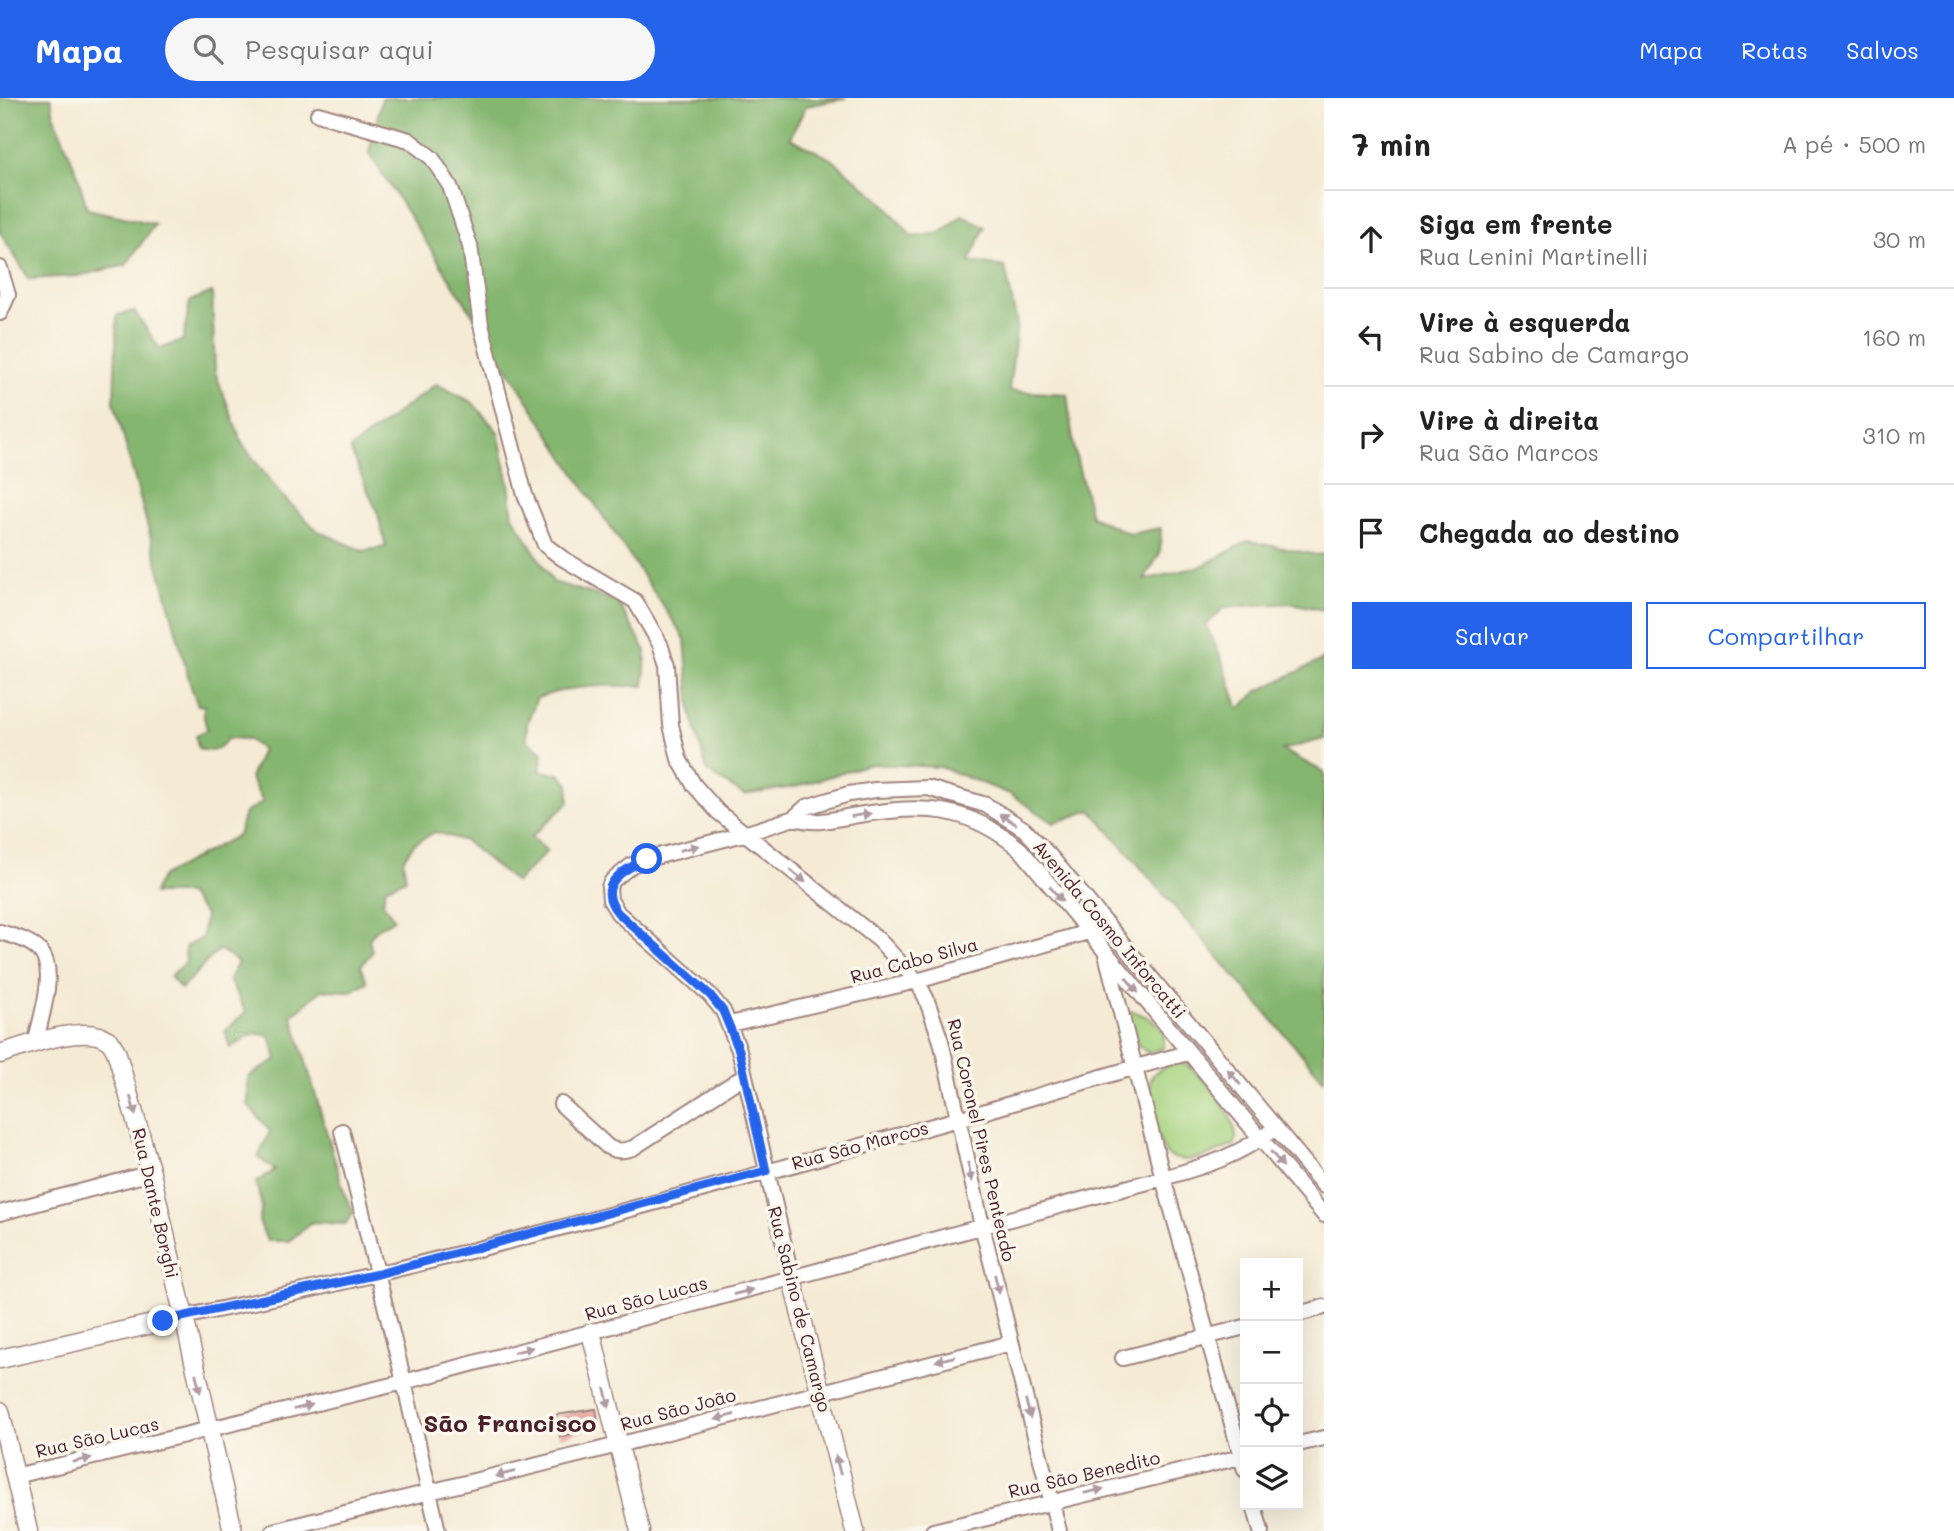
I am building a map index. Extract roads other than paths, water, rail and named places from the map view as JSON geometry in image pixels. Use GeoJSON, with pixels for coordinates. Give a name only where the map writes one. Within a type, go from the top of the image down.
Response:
{"type":"FeatureCollection","features":[{"type":"Feature","properties":{"kind":"street","name":"Rua Coronel Pires Penteado"},"geometry":{"type":"LineString","coordinates":[[318,114],[409,140],[432,158],[450,186],[470,246],[481,325],[525,495],[545,544],[562,558],[635,601],[660,643],[667,666],[671,725],[679,759],[694,785],[718,812],[744,834],[879,940],[917,981],[934,1018],[982,1226],[1059,1531]]}},
{"type":"Feature","properties":{"kind":"street"},"geometry":{"type":"LineString","coordinates":[[0,268],[8,295],[0,313]]}},
{"type":"Feature","properties":{"kind":"street","name":"Avenida Cosmo Inforcatti"},"geometry":{"type":"LineString","coordinates":[[794,818],[806,807],[849,794],[928,788],[955,794],[986,806],[1024,829],[1050,856],[1324,1186]]}},
{"type":"Feature","properties":{"kind":"street","name":"Avenida Cosmo Inforcatti"},"geometry":{"type":"LineString","coordinates":[[794,818],[813,823],[914,808],[940,809],[974,820],[1002,834],[1021,850],[1324,1215]]}},
{"type":"Feature","properties":{"kind":"street"},"geometry":{"type":"LineString","coordinates":[[744,834],[794,818]]}},
{"type":"Feature","properties":{"kind":"street","name":"Rua Sabino de Camargo"},"geometry":{"type":"LineString","coordinates":[[744,834],[647,859],[620,874],[609,887],[610,900],[618,913],[710,995],[730,1024],[739,1050],[792,1279],[855,1531]]}},
{"type":"Feature","properties":{"kind":"street","name":"Rua Cabo Silva"},"geometry":{"type":"LineString","coordinates":[[730,1024],[917,981],[1088,932],[1104,922]]}},
{"type":"Feature","properties":{"kind":"street"},"geometry":{"type":"LineString","coordinates":[[0,932],[40,950],[46,959],[48,978],[36,1042],[0,1054]]}},
{"type":"Feature","properties":{"kind":"street"},"geometry":{"type":"LineString","coordinates":[[1106,953],[1163,1178],[1240,1447]]}},
{"type":"Feature","properties":{"kind":"street","name":"Rua Dante Borghi"},"geometry":{"type":"LineString","coordinates":[[36,1042],[94,1034],[111,1042],[123,1069],[151,1173],[233,1531]]}},
{"type":"Feature","properties":{"kind":"street","name":"Rua São Marcos"},"geometry":{"type":"LineString","coordinates":[[0,1359],[378,1274],[766,1171],[1188,1052]]}},
{"type":"Feature","properties":{"kind":"street"},"geometry":{"type":"LineString","coordinates":[[561,1104],[607,1147],[624,1151],[633,1148],[744,1076]]}},
{"type":"Feature","properties":{"kind":"street","name":"Rua São Lucas"},"geometry":{"type":"LineString","coordinates":[[15,1476],[404,1382],[1163,1178],[1238,1154],[1276,1128]]}},
{"type":"Feature","properties":{"kind":"street"},"geometry":{"type":"LineString","coordinates":[[342,1131],[438,1531]]}},
{"type":"Feature","properties":{"kind":"street"},"geometry":{"type":"LineString","coordinates":[[0,1213],[151,1173]]}},
{"type":"Feature","properties":{"kind":"street"},"geometry":{"type":"LineString","coordinates":[[1303,1313],[1324,1307]]}},
{"type":"Feature","properties":{"kind":"street"},"geometry":{"type":"LineString","coordinates":[[1123,1358],[1240,1328]]}},
{"type":"Feature","properties":{"kind":"street"},"geometry":{"type":"LineString","coordinates":[[591,1332],[640,1531]]}},
{"type":"Feature","properties":{"kind":"street","name":"Rua São João"},"geometry":{"type":"LineString","coordinates":[[273,1531],[1011,1343]]}},
{"type":"Feature","properties":{"kind":"street"},"geometry":{"type":"LineString","coordinates":[[0,1411],[27,1531]]}},
{"type":"Feature","properties":{"kind":"street"},"geometry":{"type":"LineString","coordinates":[[1303,1443],[1324,1438]]}},
{"type":"Feature","properties":{"kind":"street","name":"Rua São Benedito"},"geometry":{"type":"LineString","coordinates":[[933,1531],[1051,1502],[1240,1462]]}},
{"type":"Feature","properties":{"kind":"street"},"geometry":{"type":"LineString","coordinates":[[1255,1510],[1261,1531]]}},
{"type":"Feature","properties":{"kind":"district","name":"São Francisco"},"geometry":{"type":"Point","coordinates":[510,1422]}}]}
